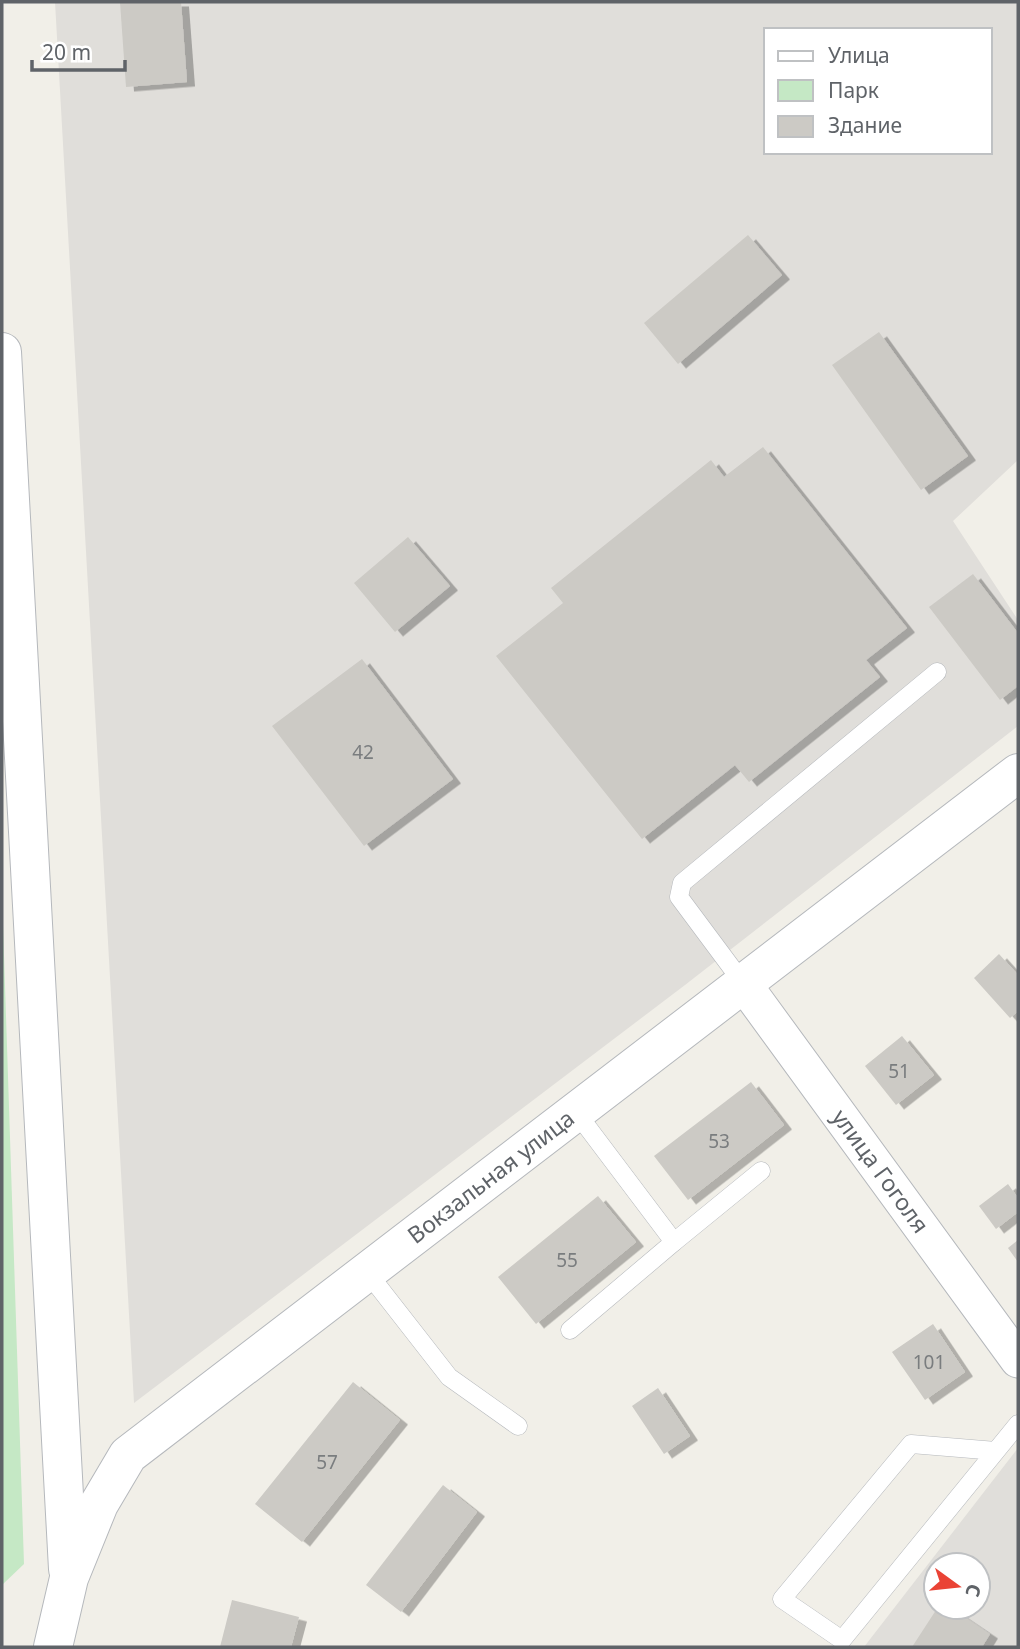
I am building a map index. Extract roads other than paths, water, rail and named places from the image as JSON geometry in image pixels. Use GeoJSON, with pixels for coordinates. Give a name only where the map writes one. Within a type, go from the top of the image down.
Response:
{"type":"FeatureCollection","features":[{"type":"Feature","properties":{"kind":"street"},"geometry":{"type":"LineString","coordinates":[[2,352],[69,1578]]}},
{"type":"Feature","properties":{"kind":"street","name":"Вокзальная улица"},"geometry":{"type":"LineString","coordinates":[[53,1647],[69,1578],[99,1504],[128,1455],[1018,773]]}},
{"type":"Feature","properties":{"kind":"street","name":"улица Гоголя"},"geometry":{"type":"LineString","coordinates":[[743,984],[1018,1360]]}},
{"type":"Feature","properties":{"kind":"lane"},"geometry":{"type":"LineString","coordinates":[[743,984],[679,897],[682,883],[937,672]]}},
{"type":"Feature","properties":{"kind":"lane"},"geometry":{"type":"LineString","coordinates":[[576,1112],[674,1242]]}},
{"type":"Feature","properties":{"kind":"lane"},"geometry":{"type":"LineString","coordinates":[[570,1330],[761,1171]]}},
{"type":"Feature","properties":{"kind":"lane"},"geometry":{"type":"LineString","coordinates":[[367,1272],[449,1377],[518,1426]]}},
{"type":"Feature","properties":{"kind":"lane"},"geometry":{"type":"LineString","coordinates":[[996,1451],[911,1444],[782,1599],[842,1640],[996,1451],[1018,1424]]}}]}
